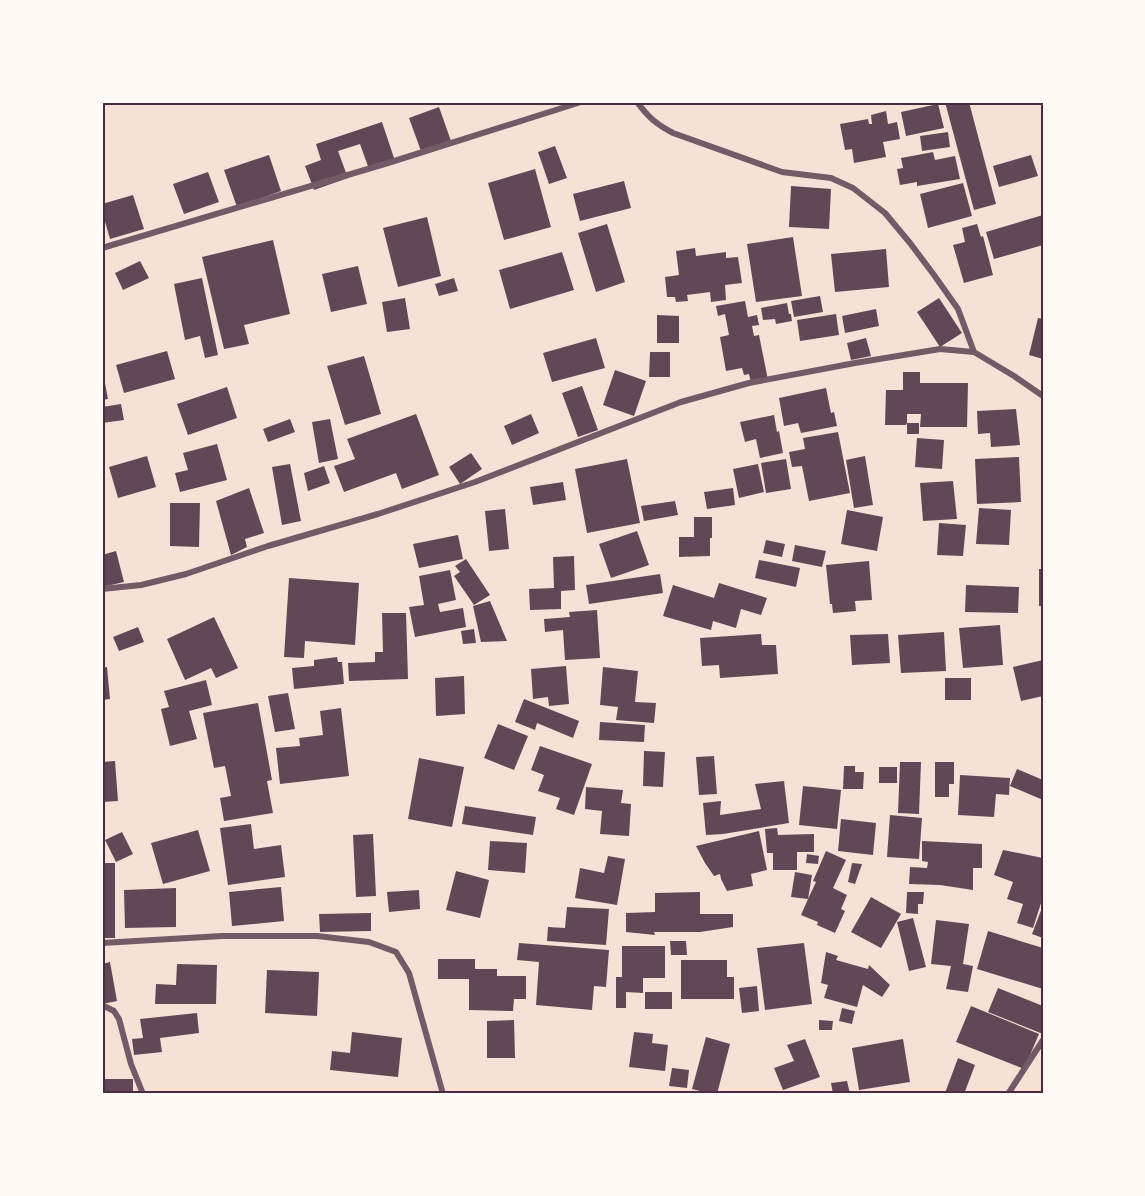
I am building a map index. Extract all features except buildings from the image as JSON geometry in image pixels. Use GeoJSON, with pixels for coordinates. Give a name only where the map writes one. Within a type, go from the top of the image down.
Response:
{"type":"FeatureCollection","features":[{"type":"Feature","properties":{"kind":"street"},"geometry":{"type":"LineString","coordinates":[[102,248],[388,163],[581,102]]}},
{"type":"Feature","properties":{"kind":"street"},"geometry":{"type":"LineString","coordinates":[[637,102],[648,117],[673,133],[782,172],[831,178],[854,188],[885,213],[904,235],[958,309],[974,352]]}},
{"type":"Feature","properties":{"kind":"street"},"geometry":{"type":"LineString","coordinates":[[102,589],[141,585],[186,574],[268,546],[378,514],[475,482],[681,402],[749,383],[906,354],[940,350],[974,352],[1043,396]]}},
{"type":"Feature","properties":{"kind":"street"},"geometry":{"type":"LineString","coordinates":[[102,943],[222,936],[317,936],[369,942],[396,952],[409,973],[443,1094]]}},
{"type":"Feature","properties":{"kind":"street"},"geometry":{"type":"LineString","coordinates":[[102,1005],[114,1011],[119,1019],[131,1064],[143,1094]]}},
{"type":"Feature","properties":{"kind":"street"},"geometry":{"type":"LineString","coordinates":[[1008,1094],[1043,1040]]}}]}
